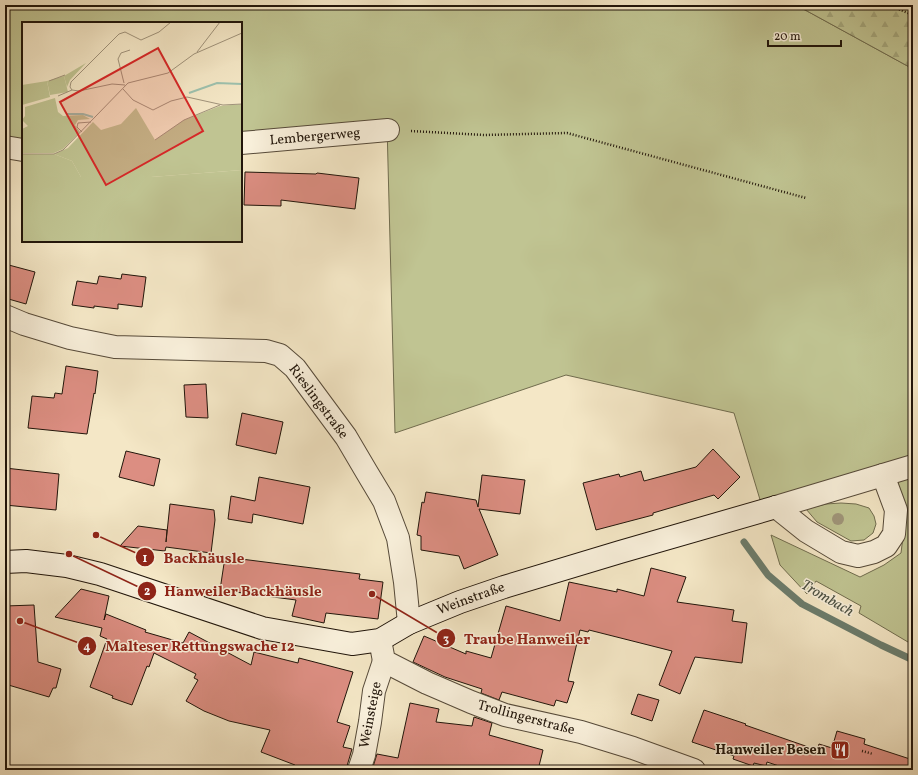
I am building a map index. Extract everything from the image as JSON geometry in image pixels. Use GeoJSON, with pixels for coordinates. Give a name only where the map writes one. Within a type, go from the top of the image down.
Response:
{"type":"FeatureCollection","features":[{"type":"Feature","properties":{"kind":"street","name":"Lembergerweg"},"geometry":{"type":"LineString","coordinates":[[242,144],[388,130]]}},
{"type":"Feature","properties":{"kind":"street"},"geometry":{"type":"LineString","coordinates":[[5,147],[22,150]]}},
{"type":"Feature","properties":{"kind":"street","name":"Rieslingstraße"},"geometry":{"type":"LineString","coordinates":[[5,316],[24,324],[70,338],[115,346],[252,350],[280,354],[295,368],[346,438],[384,501],[398,538],[405,582],[409,623]]}},
{"type":"Feature","properties":{"kind":"street","name":"Weinstraße"},"geometry":{"type":"LineString","coordinates":[[5,562],[26,562],[67,566],[100,574],[262,628],[352,644],[380,640],[409,623],[460,602],[504,587],[620,552],[776,508],[913,466]]}},
{"type":"Feature","properties":{"kind":"street"},"geometry":{"type":"LineString","coordinates":[[776,508],[806,531],[841,552],[858,556],[874,552],[886,546],[894,534],[896,510],[883,475]]}},
{"type":"Feature","properties":{"kind":"street"},"geometry":{"type":"LineString","coordinates":[[380,640],[384,661]]}},
{"type":"Feature","properties":{"kind":"street","name":"Weinsteige"},"geometry":{"type":"LineString","coordinates":[[360,770],[370,722],[374,691],[384,661]]}},
{"type":"Feature","properties":{"kind":"street","name":"Trollingerstraße"},"geometry":{"type":"LineString","coordinates":[[384,661],[427,684],[505,715],[581,732],[633,748],[694,770]]}},
{"type":"Feature","properties":{"kind":"path"},"geometry":{"type":"LineString","coordinates":[[888,5],[913,16]]}},
{"type":"Feature","properties":{"kind":"path"},"geometry":{"type":"LineString","coordinates":[[388,130],[484,135],[567,133],[806,198]]}},
{"type":"Feature","properties":{"kind":"path"},"geometry":{"type":"LineString","coordinates":[[862,751],[873,754]]}},
{"type":"Feature","properties":{"kind":"green space"},"geometry":{"type":"Polygon","coordinates":[[[5,5],[796,5],[913,69],[913,458],[761,503],[734,413],[566,375],[395,433],[387,125],[242,139],[242,22],[22,22],[22,144],[5,141],[5,5]]]}},
{"type":"Feature","properties":{"kind":"green space"},"geometry":{"type":"Polygon","coordinates":[[[796,5],[913,5],[913,69],[796,5]]]}},
{"type":"Feature","properties":{"kind":"green space"},"geometry":{"type":"Polygon","coordinates":[[[913,474],[913,645],[859,613],[861,606],[816,581],[807,594],[780,565],[771,535],[860,577],[884,565],[901,553],[904,529],[893,480],[913,474]]]}},
{"type":"Feature","properties":{"kind":"green space"},"geometry":{"type":"Polygon","coordinates":[[[826,504],[856,504],[869,508],[874,516],[876,524],[873,533],[864,540],[851,541],[817,522],[806,509],[826,504]]]}},
{"type":"Feature","properties":{"kind":"building"},"geometry":{"type":"Polygon","coordinates":[[[245,172],[317,173],[359,178],[355,209],[281,200],[281,206],[244,205],[245,172]]]}},
{"type":"Feature","properties":{"kind":"building"},"geometry":{"type":"Polygon","coordinates":[[[5,264],[35,272],[26,304],[5,298],[5,264]]]}},
{"type":"Feature","properties":{"kind":"building"},"geometry":{"type":"Polygon","coordinates":[[[122,274],[146,277],[142,307],[118,304],[118,309],[72,305],[77,281],[97,284],[99,276],[121,279],[122,274]]]}},
{"type":"Feature","properties":{"kind":"building"},"geometry":{"type":"Polygon","coordinates":[[[66,366],[98,371],[87,434],[28,428],[32,396],[54,398],[55,393],[62,394],[66,366]]]}},
{"type":"Feature","properties":{"kind":"building"},"geometry":{"type":"Polygon","coordinates":[[[206,384],[208,418],[186,417],[184,385],[206,384]]]}},
{"type":"Feature","properties":{"kind":"building"},"geometry":{"type":"Polygon","coordinates":[[[242,413],[283,422],[276,454],[236,445],[242,413]]]}},
{"type":"Feature","properties":{"kind":"building"},"geometry":{"type":"Polygon","coordinates":[[[713,449],[740,477],[718,499],[714,495],[653,513],[653,515],[596,530],[583,483],[619,474],[620,477],[641,471],[644,481],[696,467],[713,449]]]}},
{"type":"Feature","properties":{"kind":"building"},"geometry":{"type":"Polygon","coordinates":[[[126,451],[160,459],[154,486],[119,477],[126,451]]]}},
{"type":"Feature","properties":{"kind":"building"},"geometry":{"type":"Polygon","coordinates":[[[5,468],[59,474],[56,510],[5,505],[5,468]]]}},
{"type":"Feature","properties":{"kind":"building"},"geometry":{"type":"Polygon","coordinates":[[[482,475],[525,480],[520,514],[479,509],[498,555],[464,569],[459,556],[421,550],[421,536],[417,535],[422,502],[424,503],[426,492],[476,500],[478,507],[482,475]]]}},
{"type":"Feature","properties":{"kind":"building"},"geometry":{"type":"Polygon","coordinates":[[[259,477],[310,487],[303,524],[253,514],[252,523],[228,519],[231,496],[255,501],[259,477]]]}},
{"type":"Feature","properties":{"kind":"building"},"geometry":{"type":"Polygon","coordinates":[[[170,504],[214,510],[215,520],[211,553],[166,547],[165,551],[120,546],[138,526],[167,530],[166,542],[170,504]]]}},
{"type":"Feature","properties":{"kind":"building"},"geometry":{"type":"Polygon","coordinates":[[[225,557],[360,574],[359,579],[383,582],[378,619],[326,613],[324,623],[292,616],[296,600],[220,590],[225,557]]]}},
{"type":"Feature","properties":{"kind":"building"},"geometry":{"type":"Polygon","coordinates":[[[651,568],[686,577],[677,602],[734,610],[732,621],[747,623],[742,663],[695,657],[680,694],[659,685],[672,651],[589,630],[588,632],[580,630],[568,681],[574,682],[567,703],[556,700],[554,706],[502,692],[499,700],[481,693],[482,689],[445,677],[413,662],[424,636],[466,654],[466,651],[491,658],[506,606],[560,621],[569,582],[617,592],[617,589],[644,596],[651,568]]]}},
{"type":"Feature","properties":{"kind":"building"},"geometry":{"type":"Polygon","coordinates":[[[81,589],[109,596],[104,620],[106,614],[146,630],[145,632],[183,643],[189,632],[251,665],[254,652],[298,663],[299,658],[353,672],[337,722],[350,726],[343,747],[352,749],[347,770],[294,770],[295,765],[261,752],[270,730],[229,721],[204,711],[186,701],[198,680],[194,678],[196,674],[154,653],[149,667],[147,666],[132,705],[112,698],[113,696],[90,687],[107,639],[100,636],[102,628],[55,617],[81,589]]]}},
{"type":"Feature","properties":{"kind":"building"},"geometry":{"type":"Polygon","coordinates":[[[34,605],[38,662],[61,669],[56,688],[53,688],[49,697],[5,684],[5,606],[34,605]]]}},
{"type":"Feature","properties":{"kind":"building"},"geometry":{"type":"Polygon","coordinates":[[[638,694],[659,700],[652,721],[631,714],[638,694]]]}},
{"type":"Feature","properties":{"kind":"building"},"geometry":{"type":"Polygon","coordinates":[[[410,703],[439,709],[436,722],[472,726],[474,717],[492,723],[489,735],[543,750],[538,770],[372,770],[377,754],[398,758],[410,703]]]}},
{"type":"Feature","properties":{"kind":"building"},"geometry":{"type":"Polygon","coordinates":[[[704,710],[817,750],[819,744],[832,748],[837,731],[865,739],[864,744],[913,760],[913,770],[791,770],[767,762],[766,766],[754,763],[753,766],[733,759],[734,756],[692,742],[704,710]]]}},
{"type":"Feature","properties":{"kind":"waterway","name":"Trombach"},"geometry":{"type":"LineString","coordinates":[[744,542],[768,575],[802,604],[913,660]]}},
{"type":"Feature","properties":{"kind":"place","name":"Backhäusle"},"geometry":{"type":"Point","coordinates":[96,535]}},
{"type":"Feature","properties":{"kind":"place","name":"Hanweiler Backhäusle"},"geometry":{"type":"Point","coordinates":[69,554]}},
{"type":"Feature","properties":{"kind":"place","name":"Traube Hanweiler"},"geometry":{"type":"Point","coordinates":[372,594]}},
{"type":"Feature","properties":{"kind":"place","name":"Malteser Rettungswache 12"},"geometry":{"type":"Point","coordinates":[20,621]}},
{"type":"Feature","properties":{"kind":"place","name":"Hanweiler Besen"},"geometry":{"type":"Point","coordinates":[840,750]}}]}
